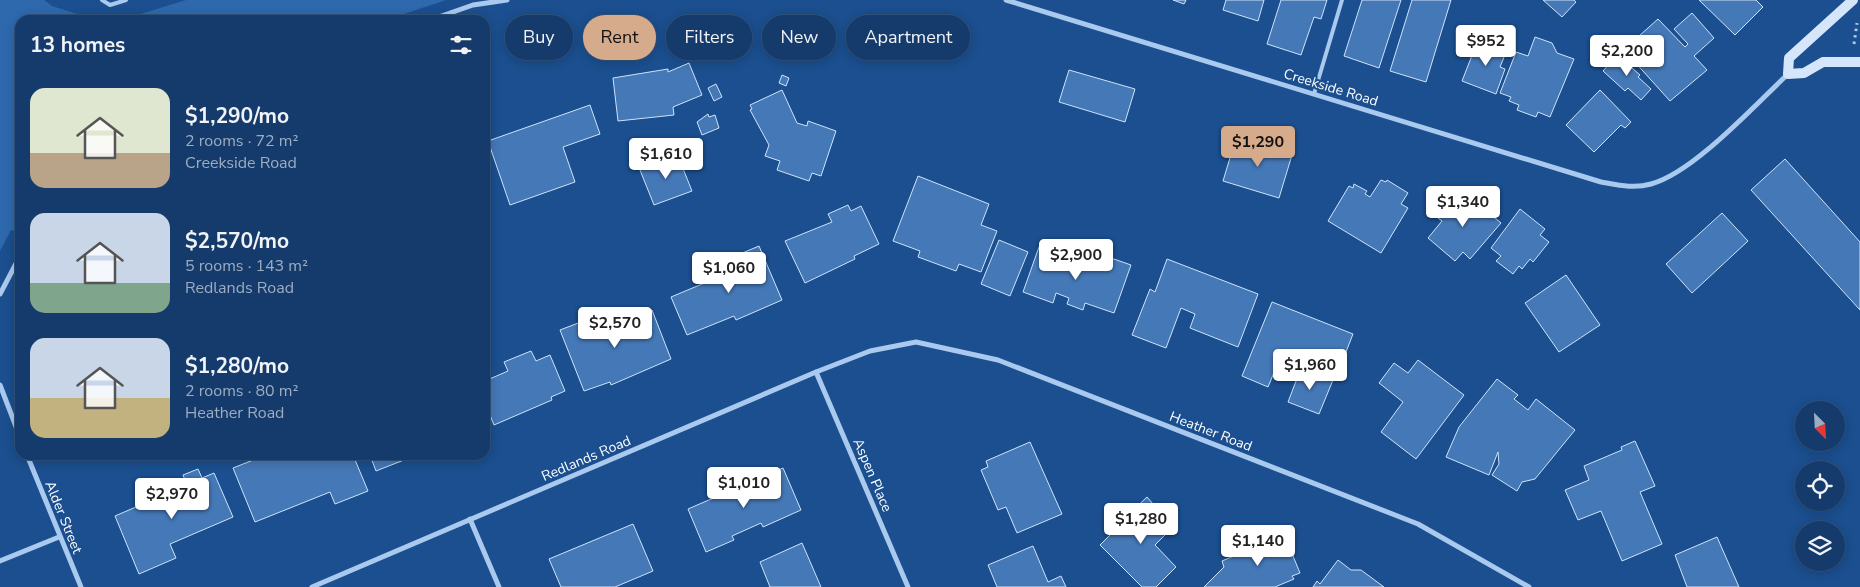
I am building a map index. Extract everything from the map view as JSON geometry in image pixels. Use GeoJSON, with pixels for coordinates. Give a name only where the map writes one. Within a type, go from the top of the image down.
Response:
{"type":"FeatureCollection","features":[{"type":"Feature","properties":{"kind":"main road"},"geometry":{"type":"LineString","coordinates":[[1853,0],[1789,58],[1788,74],[1804,73],[1823,62],[1860,62]]}},
{"type":"Feature","properties":{"kind":"street"},"geometry":{"type":"LineString","coordinates":[[445,15],[473,6],[507,0]]}},
{"type":"Feature","properties":{"kind":"street","name":"Creekside Road"},"geometry":{"type":"LineString","coordinates":[[1006,0],[1602,182],[1627,186],[1650,184],[1674,175],[1706,150],[1788,74]]}},
{"type":"Feature","properties":{"kind":"street"},"geometry":{"type":"LineString","coordinates":[[0,294],[15,266]]}},
{"type":"Feature","properties":{"kind":"street","name":"Heather Road"},"geometry":{"type":"LineString","coordinates":[[870,350],[916,342],[998,360],[1418,524],[1529,587]]}},
{"type":"Feature","properties":{"kind":"street","name":"Redlands Road"},"geometry":{"type":"LineString","coordinates":[[312,587],[870,350]]}},
{"type":"Feature","properties":{"kind":"street","name":"Aspen Place"},"geometry":{"type":"LineString","coordinates":[[816,372],[908,587]]}},
{"type":"Feature","properties":{"kind":"street"},"geometry":{"type":"LineString","coordinates":[[0,385],[15,424]]}},
{"type":"Feature","properties":{"kind":"street","name":"Alder Street"},"geometry":{"type":"LineString","coordinates":[[29,460],[81,587]]}},
{"type":"Feature","properties":{"kind":"street"},"geometry":{"type":"LineString","coordinates":[[470,519],[499,587]]}},
{"type":"Feature","properties":{"kind":"street"},"geometry":{"type":"LineString","coordinates":[[0,561],[59,536]]}},
{"type":"Feature","properties":{"kind":"lane"},"geometry":{"type":"LineString","coordinates":[[102,0],[110,5],[126,0]]}},
{"type":"Feature","properties":{"kind":"lane"},"geometry":{"type":"LineString","coordinates":[[1314,94],[1342,0]]}},
{"type":"Feature","properties":{"kind":"path"},"geometry":{"type":"LineString","coordinates":[[1853,50],[1859,13]]}},
{"type":"Feature","properties":{"kind":"shaded area"},"geometry":{"type":"Polygon","coordinates":[[[0,0],[44,0],[52,6],[80,15],[15,15],[15,231],[11,230],[0,251],[0,0]]]}},
{"type":"Feature","properties":{"kind":"shaded area"},"geometry":{"type":"Polygon","coordinates":[[[186,0],[446,0],[401,15],[137,15],[186,0]]]}},
{"type":"Feature","properties":{"kind":"building"},"geometry":{"type":"Polygon","coordinates":[[[1173,0],[1186,0],[1184,4],[1173,0]]]}},
{"type":"Feature","properties":{"kind":"building"},"geometry":{"type":"Polygon","coordinates":[[[1226,0],[1264,0],[1258,21],[1223,10],[1226,0]]]}},
{"type":"Feature","properties":{"kind":"building"},"geometry":{"type":"Polygon","coordinates":[[[1281,0],[1327,0],[1321,19],[1314,17],[1301,55],[1267,44],[1281,0]]]}},
{"type":"Feature","properties":{"kind":"building"},"geometry":{"type":"Polygon","coordinates":[[[1362,0],[1401,0],[1379,68],[1344,56],[1362,0]]]}},
{"type":"Feature","properties":{"kind":"building"},"geometry":{"type":"Polygon","coordinates":[[[1412,0],[1451,0],[1426,82],[1390,71],[1412,0]]]}},
{"type":"Feature","properties":{"kind":"building"},"geometry":{"type":"Polygon","coordinates":[[[1543,0],[1574,0],[1576,2],[1562,17],[1543,0]]]}},
{"type":"Feature","properties":{"kind":"building"},"geometry":{"type":"Polygon","coordinates":[[[1699,0],[1756,0],[1763,7],[1735,35],[1699,0]]]}},
{"type":"Feature","properties":{"kind":"building"},"geometry":{"type":"Polygon","coordinates":[[[1692,13],[1714,38],[1694,56],[1707,70],[1670,101],[1633,60],[1639,55],[1629,45],[1658,19],[1685,47],[1688,44],[1674,29],[1692,13]]]}},
{"type":"Feature","properties":{"kind":"building"},"geometry":{"type":"Polygon","coordinates":[[[1535,37],[1552,43],[1557,53],[1574,59],[1550,117],[1538,112],[1536,117],[1517,110],[1519,105],[1509,101],[1511,97],[1500,93],[1516,52],[1528,56],[1535,37]]]}},
{"type":"Feature","properties":{"kind":"building"},"geometry":{"type":"Polygon","coordinates":[[[1478,40],[1507,50],[1500,67],[1505,69],[1496,94],[1462,81],[1478,40]]]}},
{"type":"Feature","properties":{"kind":"building"},"geometry":{"type":"Polygon","coordinates":[[[1617,55],[1640,75],[1638,77],[1651,89],[1641,100],[1628,88],[1625,91],[1603,71],[1617,55]]]}},
{"type":"Feature","properties":{"kind":"building"},"geometry":{"type":"Polygon","coordinates":[[[689,63],[702,95],[673,107],[674,115],[618,121],[613,78],[668,69],[668,72],[689,63]]]}},
{"type":"Feature","properties":{"kind":"building"},"geometry":{"type":"Polygon","coordinates":[[[1069,70],[1135,89],[1125,122],[1059,102],[1069,70]]]}},
{"type":"Feature","properties":{"kind":"building"},"geometry":{"type":"Polygon","coordinates":[[[782,75],[789,78],[786,86],[779,83],[782,75]]]}},
{"type":"Feature","properties":{"kind":"building"},"geometry":{"type":"Polygon","coordinates":[[[716,84],[722,97],[714,101],[708,88],[716,84]]]}},
{"type":"Feature","properties":{"kind":"building"},"geometry":{"type":"Polygon","coordinates":[[[782,90],[797,123],[807,126],[808,121],[836,131],[821,176],[812,173],[809,181],[777,170],[780,161],[765,156],[769,145],[750,110],[752,109],[750,105],[782,90]]]}},
{"type":"Feature","properties":{"kind":"building"},"geometry":{"type":"Polygon","coordinates":[[[1600,90],[1631,122],[1625,128],[1621,125],[1594,152],[1566,125],[1600,90]]]}},
{"type":"Feature","properties":{"kind":"building"},"geometry":{"type":"Polygon","coordinates":[[[590,105],[600,134],[563,147],[575,182],[510,205],[490,147],[490,140],[590,105]]]}},
{"type":"Feature","properties":{"kind":"building"},"geometry":{"type":"Polygon","coordinates":[[[708,114],[709,117],[715,115],[719,128],[702,135],[697,122],[708,114]]]}},
{"type":"Feature","properties":{"kind":"building"},"geometry":{"type":"Polygon","coordinates":[[[1236,138],[1292,155],[1279,198],[1223,181],[1236,138]]]}},
{"type":"Feature","properties":{"kind":"building"},"geometry":{"type":"Polygon","coordinates":[[[678,156],[692,191],[654,205],[640,170],[678,156]]]}},
{"type":"Feature","properties":{"kind":"building"},"geometry":{"type":"Polygon","coordinates":[[[1785,159],[1860,242],[1860,310],[1751,190],[1785,159]]]}},
{"type":"Feature","properties":{"kind":"building"},"geometry":{"type":"Polygon","coordinates":[[[918,176],[989,204],[981,225],[997,231],[981,272],[959,264],[956,271],[918,257],[920,251],[893,241],[918,176]]]}},
{"type":"Feature","properties":{"kind":"building"},"geometry":{"type":"Polygon","coordinates":[[[1381,180],[1386,182],[1387,180],[1408,193],[1401,204],[1408,208],[1381,253],[1328,221],[1349,186],[1353,188],[1354,184],[1367,191],[1365,194],[1370,197],[1381,180]]]}},
{"type":"Feature","properties":{"kind":"building"},"geometry":{"type":"Polygon","coordinates":[[[1449,192],[1464,205],[1471,198],[1501,223],[1470,259],[1463,252],[1455,261],[1428,238],[1442,221],[1438,218],[1446,209],[1440,204],[1449,192]]]}},
{"type":"Feature","properties":{"kind":"building"},"geometry":{"type":"Polygon","coordinates":[[[848,205],[851,211],[861,206],[879,244],[854,256],[855,259],[805,283],[785,241],[832,222],[828,214],[848,205]]]}},
{"type":"Feature","properties":{"kind":"building"},"geometry":{"type":"Polygon","coordinates":[[[1520,209],[1545,229],[1540,235],[1549,242],[1533,262],[1530,259],[1522,269],[1519,266],[1513,274],[1496,261],[1501,256],[1491,248],[1520,209]]]}},
{"type":"Feature","properties":{"kind":"building"},"geometry":{"type":"Polygon","coordinates":[[[1722,213],[1748,241],[1692,293],[1666,264],[1722,213]]]}},
{"type":"Feature","properties":{"kind":"building"},"geometry":{"type":"Polygon","coordinates":[[[999,240],[1028,252],[1010,296],[981,284],[999,240]]]}},
{"type":"Feature","properties":{"kind":"building"},"geometry":{"type":"Polygon","coordinates":[[[759,246],[782,300],[736,320],[734,316],[687,335],[671,297],[738,269],[733,257],[759,246]]]}},
{"type":"Feature","properties":{"kind":"building"},"geometry":{"type":"Polygon","coordinates":[[[1039,247],[1106,271],[1111,258],[1131,265],[1114,313],[1085,303],[1083,310],[1067,304],[1069,298],[1056,293],[1053,303],[1023,292],[1039,247]]]}},
{"type":"Feature","properties":{"kind":"building"},"geometry":{"type":"Polygon","coordinates":[[[1167,259],[1258,294],[1238,347],[1190,328],[1195,314],[1181,308],[1166,348],[1132,335],[1150,289],[1155,292],[1167,259]]]}},
{"type":"Feature","properties":{"kind":"building"},"geometry":{"type":"Polygon","coordinates":[[[1566,275],[1600,325],[1559,352],[1525,303],[1566,275]]]}},
{"type":"Feature","properties":{"kind":"building"},"geometry":{"type":"Polygon","coordinates":[[[1272,302],[1353,334],[1337,375],[1282,353],[1268,387],[1242,376],[1272,302]]]}},
{"type":"Feature","properties":{"kind":"building"},"geometry":{"type":"Polygon","coordinates":[[[652,310],[671,359],[611,385],[610,382],[584,391],[560,330],[594,317],[600,331],[652,310]]]}},
{"type":"Feature","properties":{"kind":"building"},"geometry":{"type":"Polygon","coordinates":[[[531,351],[536,361],[550,355],[565,391],[551,397],[552,400],[494,425],[490,415],[490,379],[508,371],[504,362],[531,351]]]}},
{"type":"Feature","properties":{"kind":"building"},"geometry":{"type":"Polygon","coordinates":[[[1418,360],[1464,395],[1416,459],[1381,432],[1403,402],[1379,383],[1394,363],[1408,373],[1418,360]]]}},
{"type":"Feature","properties":{"kind":"building"},"geometry":{"type":"Polygon","coordinates":[[[1301,368],[1333,380],[1319,414],[1288,402],[1301,368]]]}},
{"type":"Feature","properties":{"kind":"building"},"geometry":{"type":"Polygon","coordinates":[[[1497,379],[1518,395],[1514,399],[1528,410],[1536,399],[1575,430],[1535,479],[1522,482],[1517,491],[1492,475],[1499,464],[1498,452],[1489,475],[1446,457],[1459,427],[1497,379]]]}},
{"type":"Feature","properties":{"kind":"building"},"geometry":{"type":"Polygon","coordinates":[[[1635,441],[1655,486],[1640,492],[1662,544],[1622,561],[1601,511],[1578,520],[1565,490],[1589,480],[1584,466],[1622,450],[1621,447],[1635,441]]]}},
{"type":"Feature","properties":{"kind":"building"},"geometry":{"type":"Polygon","coordinates":[[[1030,442],[1062,514],[1017,533],[1006,507],[998,510],[981,470],[988,467],[986,461],[1030,442]]]}},
{"type":"Feature","properties":{"kind":"building"},"geometry":{"type":"Polygon","coordinates":[[[253,460],[355,460],[368,491],[335,504],[330,492],[255,522],[233,468],[253,460]]]}},
{"type":"Feature","properties":{"kind":"building"},"geometry":{"type":"Polygon","coordinates":[[[372,460],[404,460],[376,471],[372,460]]]}},
{"type":"Feature","properties":{"kind":"building"},"geometry":{"type":"Polygon","coordinates":[[[783,468],[801,510],[763,527],[761,523],[732,536],[734,540],[706,552],[688,509],[783,468]]]}},
{"type":"Feature","properties":{"kind":"building"},"geometry":{"type":"Polygon","coordinates":[[[198,469],[202,478],[214,473],[233,517],[170,544],[176,558],[139,574],[115,516],[187,485],[183,475],[198,469]]]}},
{"type":"Feature","properties":{"kind":"building"},"geometry":{"type":"Polygon","coordinates":[[[1147,497],[1173,527],[1155,545],[1176,567],[1156,587],[1142,587],[1100,545],[1121,524],[1118,520],[1124,514],[1127,516],[1147,497]]]}},
{"type":"Feature","properties":{"kind":"building"},"geometry":{"type":"Polygon","coordinates":[[[633,524],[653,571],[615,587],[561,587],[549,559],[633,524]]]}},
{"type":"Feature","properties":{"kind":"building"},"geometry":{"type":"Polygon","coordinates":[[[1717,537],[1739,587],[1687,587],[1675,555],[1717,537]]]}},
{"type":"Feature","properties":{"kind":"building"},"geometry":{"type":"Polygon","coordinates":[[[1276,538],[1278,542],[1286,539],[1300,573],[1292,576],[1294,579],[1275,587],[1204,587],[1224,567],[1222,561],[1276,538]]]}},
{"type":"Feature","properties":{"kind":"building"},"geometry":{"type":"Polygon","coordinates":[[[802,543],[821,587],[770,587],[760,562],[802,543]]]}},
{"type":"Feature","properties":{"kind":"building"},"geometry":{"type":"Polygon","coordinates":[[[1033,546],[1048,582],[1061,576],[1066,587],[997,587],[988,565],[1033,546]]]}},
{"type":"Feature","properties":{"kind":"building"},"geometry":{"type":"Polygon","coordinates":[[[1338,560],[1351,570],[1361,570],[1384,587],[1313,587],[1317,581],[1320,584],[1338,560]]]}}]}
